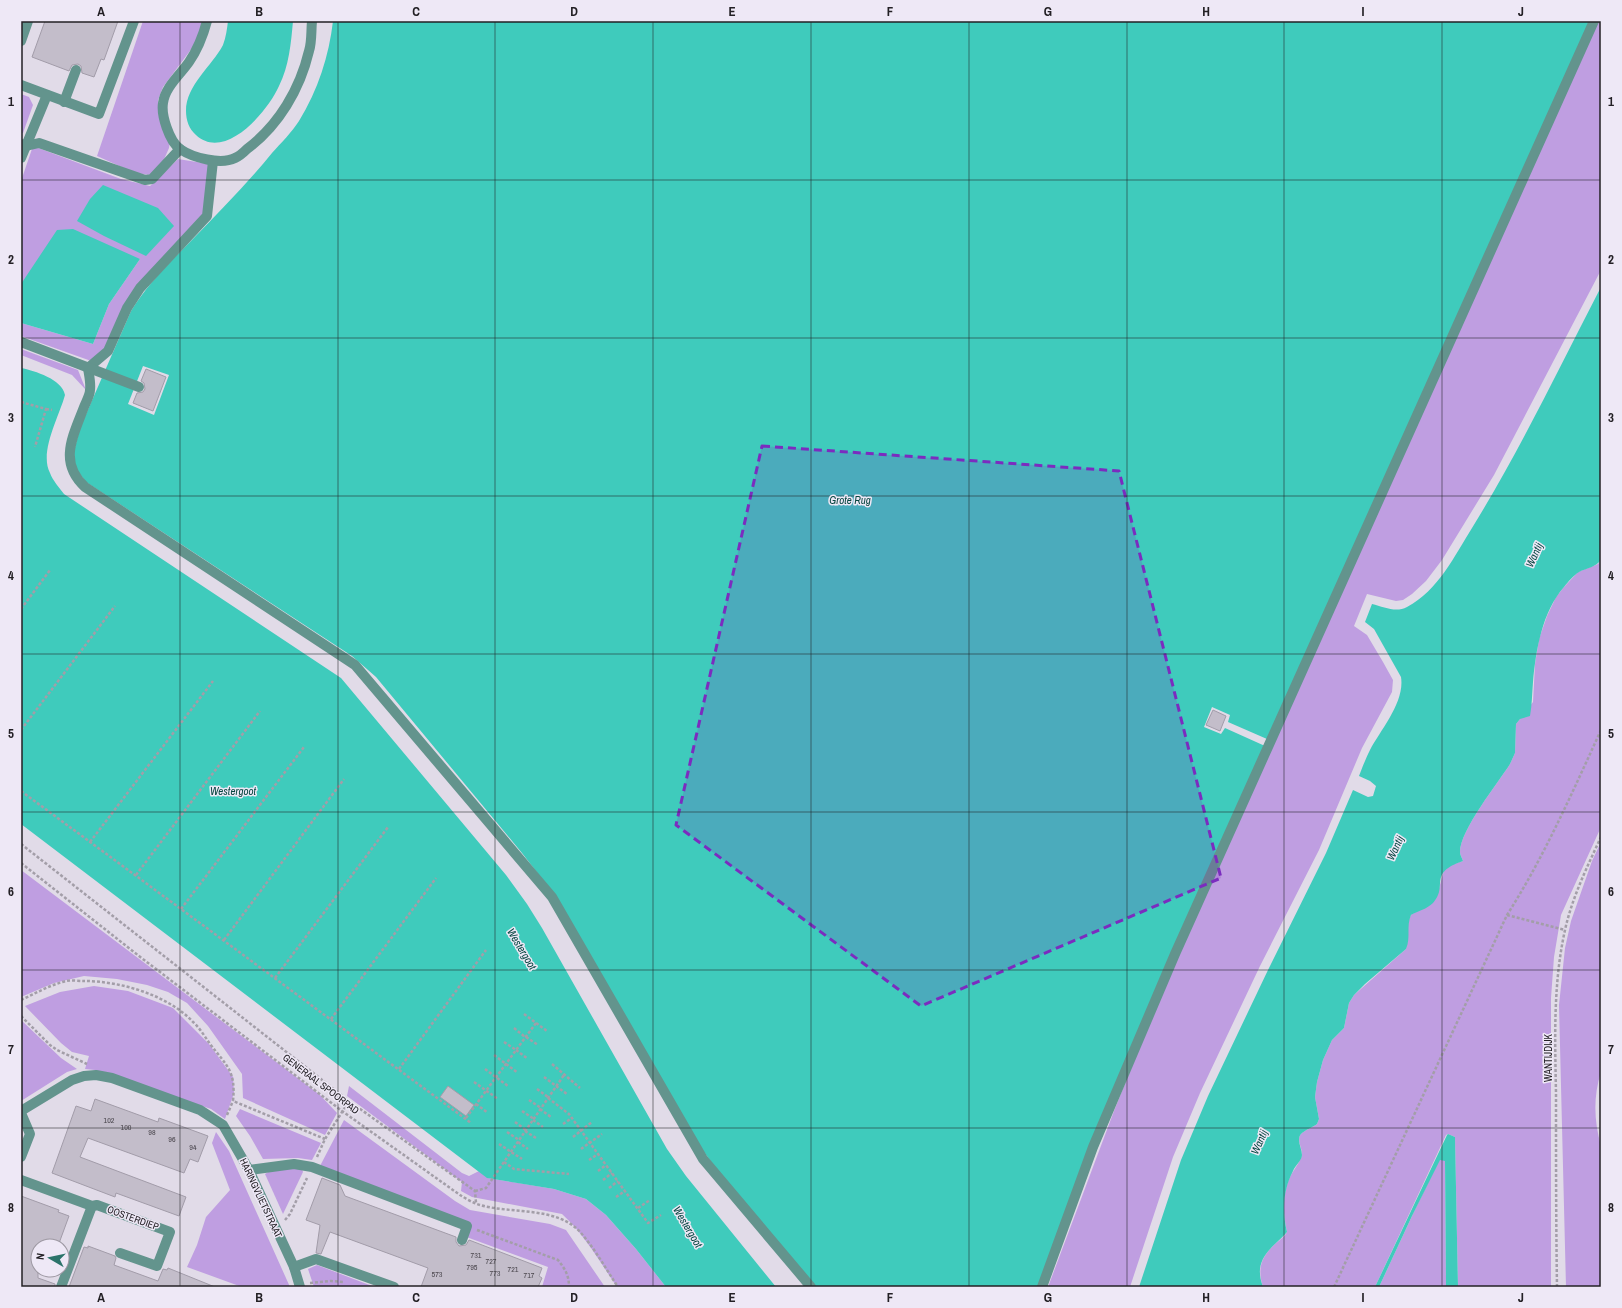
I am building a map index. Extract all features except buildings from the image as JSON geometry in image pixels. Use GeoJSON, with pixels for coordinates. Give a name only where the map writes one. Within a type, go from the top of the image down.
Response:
{"type":"FeatureCollection","features":[{"type":"Feature","properties":{"kind":"street"},"geometry":{"type":"LineString","coordinates":[[21,41],[28,21]]}},
{"type":"Feature","properties":{"kind":"street"},"geometry":{"type":"LineString","coordinates":[[21,85],[99,114],[134,21]]}},
{"type":"Feature","properties":{"kind":"street"},"geometry":{"type":"LineString","coordinates":[[207,21],[200,44],[189,62],[168,90],[163,102],[163,117],[170,136],[180,149],[213,161],[235,158],[255,143],[274,124],[296,91],[310,50],[312,21]]}},
{"type":"Feature","properties":{"kind":"street"},"geometry":{"type":"LineString","coordinates":[[1042,1287],[1093,1147],[1175,954],[1594,21]]}},
{"type":"Feature","properties":{"kind":"street"},"geometry":{"type":"LineString","coordinates":[[64,102],[76,70]]}},
{"type":"Feature","properties":{"kind":"street"},"geometry":{"type":"LineString","coordinates":[[21,158],[23,145],[47,95]]}},
{"type":"Feature","properties":{"kind":"street"},"geometry":{"type":"LineString","coordinates":[[23,145],[39,143],[145,180],[152,179],[180,149]]}},
{"type":"Feature","properties":{"kind":"street"},"geometry":{"type":"LineString","coordinates":[[88,368],[108,351],[127,308],[140,288],[207,216],[213,161]]}},
{"type":"Feature","properties":{"kind":"street"},"geometry":{"type":"LineString","coordinates":[[21,342],[139,387]]}},
{"type":"Feature","properties":{"kind":"street"},"geometry":{"type":"LineString","coordinates":[[88,368],[90,390],[72,440],[69,455],[72,469],[80,482],[355,665],[552,897],[703,1159],[811,1287]]}},
{"type":"Feature","properties":{"kind":"street"},"geometry":{"type":"LineString","coordinates":[[21,1157],[30,1134],[21,1112],[72,1080],[84,1076],[96,1075]]}},
{"type":"Feature","properties":{"kind":"street","name":"HARINGVLIETSTRAAT"},"geometry":{"type":"LineString","coordinates":[[96,1075],[112,1078],[200,1110],[223,1125],[249,1170],[294,1267],[300,1287]]}},
{"type":"Feature","properties":{"kind":"street"},"geometry":{"type":"LineString","coordinates":[[249,1170],[294,1164],[312,1167],[467,1226],[462,1240]]}},
{"type":"Feature","properties":{"kind":"street","name":"OOSTERDIEP"},"geometry":{"type":"LineString","coordinates":[[21,1180],[92,1206],[97,1205],[170,1232],[157,1266],[120,1253]]}},
{"type":"Feature","properties":{"kind":"street"},"geometry":{"type":"LineString","coordinates":[[61,1287],[92,1206]]}},
{"type":"Feature","properties":{"kind":"street"},"geometry":{"type":"LineString","coordinates":[[294,1267],[316,1259],[394,1287]]}},
{"type":"Feature","properties":{"kind":"path"},"geometry":{"type":"LineString","coordinates":[[21,402],[52,410]]}},
{"type":"Feature","properties":{"kind":"path"},"geometry":{"type":"LineString","coordinates":[[35,447],[46,409]]}},
{"type":"Feature","properties":{"kind":"path"},"geometry":{"type":"LineString","coordinates":[[21,609],[50,570]]}},
{"type":"Feature","properties":{"kind":"path"},"geometry":{"type":"LineString","coordinates":[[21,730],[115,606]]}},
{"type":"Feature","properties":{"kind":"path"},"geometry":{"type":"LineString","coordinates":[[90,842],[213,681]]}},
{"type":"Feature","properties":{"kind":"path"},"geometry":{"type":"LineString","coordinates":[[136,875],[260,711]]}},
{"type":"Feature","properties":{"kind":"path"},"geometry":{"type":"LineString","coordinates":[[1334,1287],[1507,915],[1528,883],[1544,852],[1601,730]]}},
{"type":"Feature","properties":{"kind":"path"},"geometry":{"type":"LineString","coordinates":[[181,909],[304,747]]}},
{"type":"Feature","properties":{"kind":"path"},"geometry":{"type":"LineString","coordinates":[[224,940],[344,779]]}},
{"type":"Feature","properties":{"kind":"path"},"geometry":{"type":"LineString","coordinates":[[21,791],[471,1123]]}},
{"type":"Feature","properties":{"kind":"path"},"geometry":{"type":"LineString","coordinates":[[275,978],[388,827]]}},
{"type":"Feature","properties":{"kind":"path","name":"WANTIJDIJK"},"geometry":{"type":"LineString","coordinates":[[1557,1287],[1555,1013],[1559,965],[1565,930],[1584,874],[1601,838]]}},
{"type":"Feature","properties":{"kind":"path"},"geometry":{"type":"LineString","coordinates":[[21,844],[349,1101],[474,1190],[486,1188],[564,1075]]}},
{"type":"Feature","properties":{"kind":"path","name":"GENERAAL SPOORPAD"},"geometry":{"type":"LineString","coordinates":[[21,863],[139,956],[342,1111],[460,1195],[476,1203],[548,1215],[560,1218],[567,1222],[581,1232],[618,1287]]}},
{"type":"Feature","properties":{"kind":"path"},"geometry":{"type":"LineString","coordinates":[[331,1019],[436,878]]}},
{"type":"Feature","properties":{"kind":"path"},"geometry":{"type":"LineString","coordinates":[[1507,915],[1565,930]]}},
{"type":"Feature","properties":{"kind":"path"},"geometry":{"type":"LineString","coordinates":[[399,1069],[486,950]]}},
{"type":"Feature","properties":{"kind":"path"},"geometry":{"type":"LineString","coordinates":[[21,1000],[51,986],[68,981],[96,981],[120,984],[148,993],[175,1008],[193,1021],[228,1067],[233,1077],[234,1087],[232,1100],[324,1140]]}},
{"type":"Feature","properties":{"kind":"path"},"geometry":{"type":"LineString","coordinates":[[524,1014],[547,1032]]}},
{"type":"Feature","properties":{"kind":"path"},"geometry":{"type":"LineString","coordinates":[[21,1016],[50,1045],[57,1050],[85,1062],[96,1075]]}},
{"type":"Feature","properties":{"kind":"path"},"geometry":{"type":"LineString","coordinates":[[466,1118],[536,1023]]}},
{"type":"Feature","properties":{"kind":"path"},"geometry":{"type":"LineString","coordinates":[[514,1028],[538,1045]]}},
{"type":"Feature","properties":{"kind":"path"},"geometry":{"type":"LineString","coordinates":[[504,1042],[528,1059]]}},
{"type":"Feature","properties":{"kind":"path"},"geometry":{"type":"LineString","coordinates":[[494,1055],[518,1073]]}},
{"type":"Feature","properties":{"kind":"path"},"geometry":{"type":"LineString","coordinates":[[552,1064],[580,1088]]}},
{"type":"Feature","properties":{"kind":"path"},"geometry":{"type":"LineString","coordinates":[[485,1069],[508,1086]]}},
{"type":"Feature","properties":{"kind":"path"},"geometry":{"type":"LineString","coordinates":[[544,1077],[566,1094]]}},
{"type":"Feature","properties":{"kind":"path"},"geometry":{"type":"LineString","coordinates":[[474,1082],[498,1099]]}},
{"type":"Feature","properties":{"kind":"path"},"geometry":{"type":"LineString","coordinates":[[536,1089],[569,1114],[648,1223],[661,1214]]}},
{"type":"Feature","properties":{"kind":"path"},"geometry":{"type":"LineString","coordinates":[[529,1100],[551,1117]]}},
{"type":"Feature","properties":{"kind":"path"},"geometry":{"type":"LineString","coordinates":[[342,1111],[349,1101]]}},
{"type":"Feature","properties":{"kind":"path"},"geometry":{"type":"LineString","coordinates":[[476,1104],[488,1113]]}},
{"type":"Feature","properties":{"kind":"path"},"geometry":{"type":"LineString","coordinates":[[522,1111],[543,1127]]}},
{"type":"Feature","properties":{"kind":"path"},"geometry":{"type":"LineString","coordinates":[[563,1124],[572,1118]]}},
{"type":"Feature","properties":{"kind":"path"},"geometry":{"type":"LineString","coordinates":[[515,1122],[536,1138]]}},
{"type":"Feature","properties":{"kind":"path"},"geometry":{"type":"LineString","coordinates":[[573,1137],[592,1122]]}},
{"type":"Feature","properties":{"kind":"path"},"geometry":{"type":"LineString","coordinates":[[507,1132],[528,1149]]}},
{"type":"Feature","properties":{"kind":"path"},"geometry":{"type":"LineString","coordinates":[[581,1149],[602,1134]]}},
{"type":"Feature","properties":{"kind":"path"},"geometry":{"type":"LineString","coordinates":[[499,1144],[522,1159]]}},
{"type":"Feature","properties":{"kind":"path"},"geometry":{"type":"LineString","coordinates":[[589,1160],[598,1154]]}},
{"type":"Feature","properties":{"kind":"path"},"geometry":{"type":"LineString","coordinates":[[504,1162],[514,1169],[569,1174]]}},
{"type":"Feature","properties":{"kind":"path"},"geometry":{"type":"LineString","coordinates":[[598,1171],[606,1165]]}},
{"type":"Feature","properties":{"kind":"path"},"geometry":{"type":"LineString","coordinates":[[603,1180],[612,1173]]}},
{"type":"Feature","properties":{"kind":"path"},"geometry":{"type":"LineString","coordinates":[[609,1188],[618,1181]]}},
{"type":"Feature","properties":{"kind":"path"},"geometry":{"type":"LineString","coordinates":[[474,1190],[476,1203]]}},
{"type":"Feature","properties":{"kind":"path"},"geometry":{"type":"LineString","coordinates":[[616,1197],[625,1191]]}},
{"type":"Feature","properties":{"kind":"path"},"geometry":{"type":"LineString","coordinates":[[638,1208],[650,1200]]}},
{"type":"Feature","properties":{"kind":"path"},"geometry":{"type":"LineString","coordinates":[[467,1226],[558,1260],[566,1270],[569,1279],[569,1287]]}},
{"type":"Feature","properties":{"kind":"path"},"geometry":{"type":"LineString","coordinates":[[300,1287],[307,1283],[317,1282],[344,1283]]}},
{"type":"Feature","properties":{"kind":"highlighted area"},"geometry":{"type":"Polygon","coordinates":[[[762,446],[1119,471],[1221,878],[921,1006],[676,825],[762,446]]]}},
{"type":"Feature","properties":{"kind":"shaded area"},"geometry":{"type":"Polygon","coordinates":[[[143,21],[202,21],[198,40],[163,87],[158,100],[159,109],[170,141],[169,148],[162,164],[150,175],[135,173],[97,156],[143,21]]]}},
{"type":"Feature","properties":{"kind":"shaded area"},"geometry":{"type":"Polygon","coordinates":[[[1598,21],[1601,21],[1601,270],[1494,475],[1442,560],[1426,581],[1403,600],[1396,601],[1367,594],[1354,626],[1367,635],[1383,662],[1393,680],[1392,692],[1362,748],[1319,850],[1260,966],[1200,1093],[1173,1157],[1130,1287],[1048,1287],[1114,1111],[1170,972],[1598,21]]]}},
{"type":"Feature","properties":{"kind":"shaded area"},"geometry":{"type":"Polygon","coordinates":[[[21,94],[29,97],[33,105],[23,133],[21,133],[21,94]]]}},
{"type":"Feature","properties":{"kind":"shaded area"},"geometry":{"type":"Polygon","coordinates":[[[33,146],[121,179],[150,186],[178,159],[209,164],[204,213],[138,289],[113,337],[94,362],[21,336],[21,323],[93,344],[109,304],[140,259],[21,284],[21,181],[33,146]]]}},
{"type":"Feature","properties":{"kind":"shaded area"},"geometry":{"type":"Polygon","coordinates":[[[21,349],[78,370],[86,390],[72,375],[21,355],[21,349]]]}},
{"type":"Feature","properties":{"kind":"shaded area"},"geometry":{"type":"Polygon","coordinates":[[[1601,560],[1601,827],[1561,915],[1554,957],[1551,998],[1551,1287],[1458,1287],[1455,1137],[1448,1134],[1446,1135],[1375,1287],[1263,1287],[1260,1274],[1264,1258],[1271,1248],[1287,1232],[1284,1199],[1289,1179],[1302,1155],[1299,1137],[1301,1134],[1317,1124],[1319,1119],[1315,1097],[1317,1082],[1323,1060],[1332,1040],[1344,1028],[1349,1003],[1354,995],[1406,949],[1408,921],[1411,915],[1437,896],[1444,870],[1450,865],[1463,861],[1460,852],[1466,832],[1480,807],[1510,764],[1515,753],[1516,724],[1533,702],[1535,664],[1539,639],[1547,616],[1556,597],[1578,572],[1598,564],[1601,560]]]}},
{"type":"Feature","properties":{"kind":"shaded area"},"geometry":{"type":"Polygon","coordinates":[[[1601,842],[1601,1072],[1598,1081],[1595,1109],[1601,1146],[1601,1287],[1566,1287],[1559,1005],[1565,948],[1571,921],[1592,861],[1601,842]]]}},
{"type":"Feature","properties":{"kind":"shaded area"},"geometry":{"type":"Polygon","coordinates":[[[21,870],[320,1095],[337,1113],[325,1135],[243,1098],[242,1074],[208,1026],[187,1003],[168,992],[147,985],[117,979],[84,976],[54,983],[21,997],[21,870]]]}},
{"type":"Feature","properties":{"kind":"shaded area"},"geometry":{"type":"Polygon","coordinates":[[[94,986],[128,991],[173,1008],[209,1044],[233,1077],[234,1093],[225,1119],[211,1109],[95,1070],[85,1069],[89,1056],[72,1052],[61,1043],[25,1006],[60,992],[94,986]]]}},
{"type":"Feature","properties":{"kind":"shaded area"},"geometry":{"type":"Polygon","coordinates":[[[21,1020],[61,1058],[77,1069],[67,1072],[21,1101],[21,1020]]]}},
{"type":"Feature","properties":{"kind":"shaded area"},"geometry":{"type":"Polygon","coordinates":[[[349,1086],[462,1173],[469,1176],[479,1171],[488,1178],[554,1189],[586,1199],[606,1215],[636,1249],[666,1287],[617,1287],[585,1240],[562,1214],[472,1197],[461,1191],[462,1182],[347,1096],[349,1086]]]}},
{"type":"Feature","properties":{"kind":"shaded area"},"geometry":{"type":"Polygon","coordinates":[[[240,1109],[321,1143],[312,1160],[298,1158],[263,1159],[250,1136],[236,1116],[240,1109]]]}},
{"type":"Feature","properties":{"kind":"shaded area"},"geometry":{"type":"Polygon","coordinates":[[[344,1120],[455,1201],[470,1210],[550,1224],[566,1230],[605,1287],[542,1287],[548,1267],[461,1235],[464,1229],[320,1166],[344,1120]]]}},
{"type":"Feature","properties":{"kind":"shaded area"},"geometry":{"type":"Polygon","coordinates":[[[216,1132],[229,1151],[290,1287],[242,1287],[187,1267],[197,1245],[206,1217],[230,1190],[212,1143],[216,1132]]]}},
{"type":"Feature","properties":{"kind":"shaded area"},"geometry":{"type":"Polygon","coordinates":[[[1439,1160],[1445,1160],[1446,1287],[1379,1287],[1412,1216],[1439,1160]]]}},
{"type":"Feature","properties":{"kind":"shaded area"},"geometry":{"type":"Polygon","coordinates":[[[292,1168],[302,1169],[303,1172],[283,1214],[265,1174],[270,1171],[292,1168]]]}},
{"type":"Feature","properties":{"kind":"shaded area"},"geometry":{"type":"Polygon","coordinates":[[[317,1265],[376,1287],[314,1287],[308,1269],[317,1265]]]}},
{"type":"Feature","properties":{"kind":"water"},"geometry":{"type":"Polygon","coordinates":[[[228,21],[293,21],[289,54],[279,86],[256,120],[232,138],[220,142],[207,142],[194,133],[187,121],[187,102],[190,93],[200,76],[223,45],[228,21]]]}},
{"type":"Feature","properties":{"kind":"water","name":"Grote Rug"},"geometry":{"type":"Polygon","coordinates":[[[333,21],[1591,21],[1260,755],[1040,1287],[814,1287],[722,1177],[699,1145],[549,888],[522,853],[376,677],[352,656],[86,482],[76,469],[73,455],[80,428],[131,311],[158,275],[222,209],[296,125],[312,97],[322,72],[329,47],[333,21]]]}},
{"type":"Feature","properties":{"kind":"water"},"geometry":{"type":"Polygon","coordinates":[[[103,185],[158,208],[174,226],[146,256],[77,221],[90,199],[103,185]]]}},
{"type":"Feature","properties":{"kind":"water"},"geometry":{"type":"Polygon","coordinates":[[[73,229],[140,259],[109,304],[93,344],[21,323],[21,284],[57,230],[73,229]]]}},
{"type":"Feature","properties":{"kind":"water","name":"Wantij"},"geometry":{"type":"Polygon","coordinates":[[[1601,287],[1601,560],[1597,564],[1579,572],[1573,577],[1556,597],[1550,608],[1538,644],[1530,716],[1520,719],[1516,724],[1515,753],[1510,764],[1480,807],[1466,832],[1460,852],[1463,861],[1445,870],[1440,880],[1437,897],[1433,903],[1411,915],[1406,949],[1365,984],[1354,995],[1349,1003],[1344,1028],[1332,1040],[1323,1060],[1317,1082],[1315,1097],[1319,1119],[1317,1124],[1301,1134],[1299,1139],[1302,1157],[1294,1169],[1285,1193],[1284,1216],[1287,1232],[1271,1248],[1261,1263],[1260,1274],[1263,1287],[1139,1287],[1181,1160],[1208,1096],[1326,853],[1353,790],[1368,797],[1373,796],[1376,786],[1370,781],[1359,776],[1370,750],[1396,706],[1401,686],[1401,677],[1374,629],[1365,622],[1372,604],[1385,608],[1403,609],[1428,592],[1445,572],[1490,499],[1539,409],[1601,287]]]}},
{"type":"Feature","properties":{"kind":"water","name":"Westergoot"},"geometry":{"type":"Polygon","coordinates":[[[21,368],[33,371],[53,380],[63,389],[65,395],[48,445],[47,465],[51,476],[64,494],[341,678],[506,875],[542,928],[667,1149],[686,1176],[776,1287],[666,1287],[636,1249],[606,1215],[586,1199],[554,1189],[487,1178],[21,824],[21,368]]]}},
{"type":"Feature","properties":{"kind":"water"},"geometry":{"type":"Polygon","coordinates":[[[1448,1134],[1455,1137],[1458,1287],[1446,1287],[1445,1161],[1440,1160],[1379,1287],[1375,1287],[1447,1135],[1448,1134]]]}},
{"type":"Feature","properties":{"kind":"pier"},"geometry":{"type":"Polygon","coordinates":[[[143,366],[169,375],[154,415],[128,404],[143,366]]]}},
{"type":"Feature","properties":{"kind":"pier"},"geometry":{"type":"Polygon","coordinates":[[[1212,707],[1230,715],[1228,722],[1267,739],[1265,746],[1225,728],[1221,734],[1204,727],[1212,707]]]}}]}
